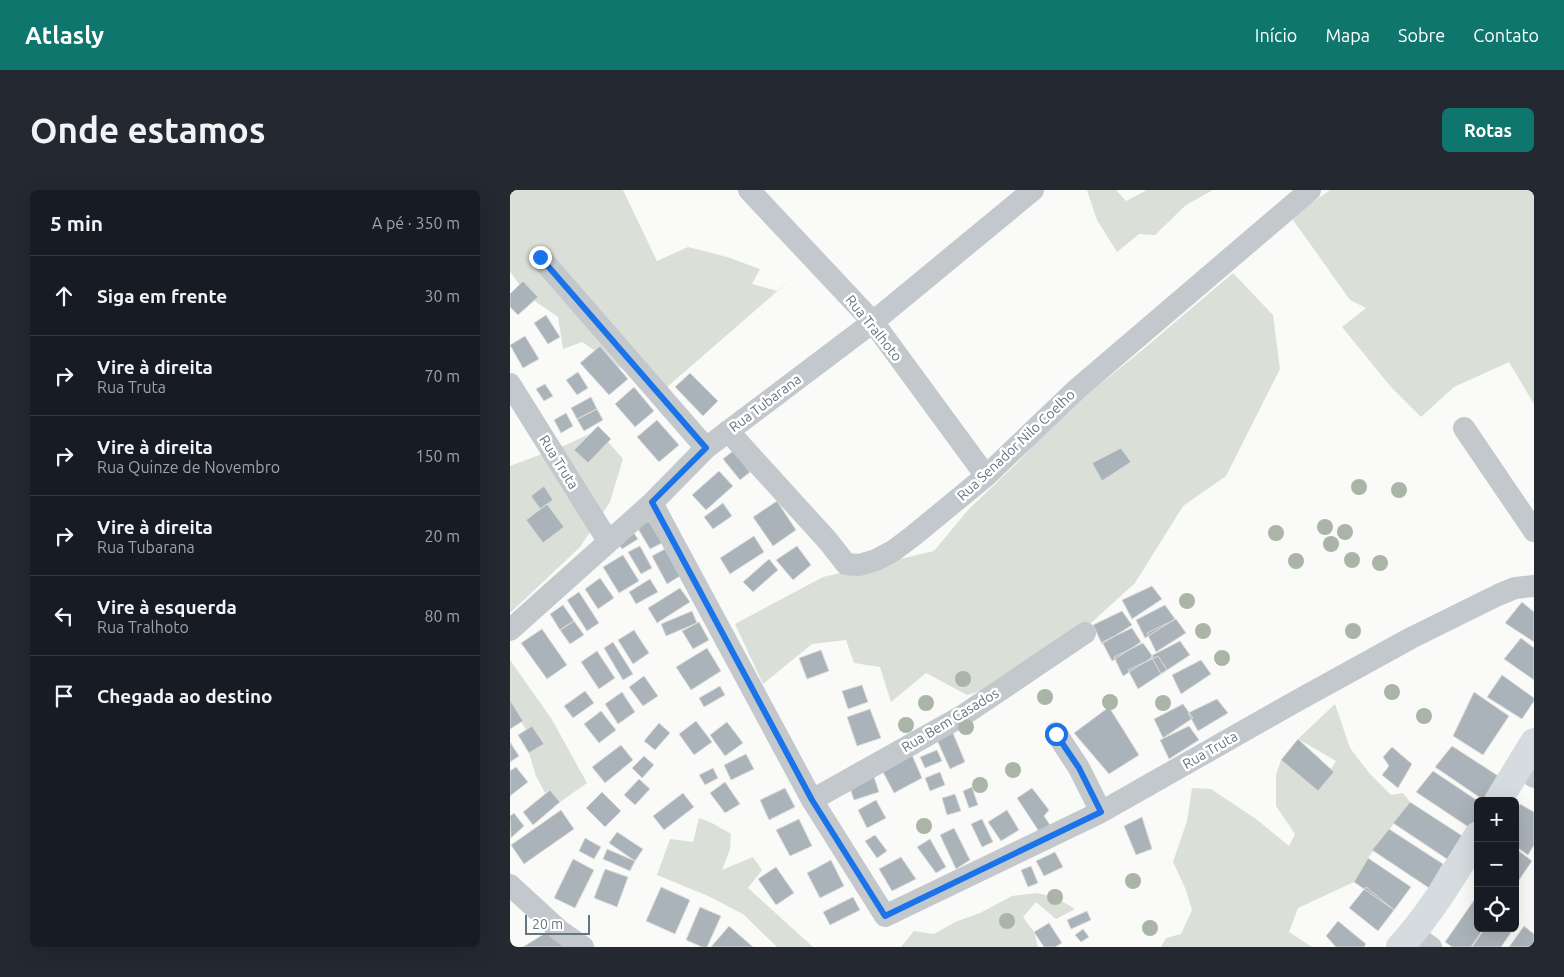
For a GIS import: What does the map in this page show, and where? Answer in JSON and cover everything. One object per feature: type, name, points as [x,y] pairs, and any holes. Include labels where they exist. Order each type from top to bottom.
[{"type":"main road","points":[[1502,797],[1527,772],[1534,742]]},
{"type":"main road","points":[[1414,943],[1474,842]]},
{"type":"street","name":"Rua Tralhoto","points":[[749,190],[873,322],[986,476]]},
{"type":"street","name":"Rua Tubarana","points":[[510,630],[652,502],[706,448],[873,322],[1033,190]]},
{"type":"street","name":"Rua Senador Nilo Coelho","points":[[728,431],[828,541],[846,564],[859,564],[876,560],[893,551],[986,476],[1077,389],[1310,190]]},
{"type":"street","points":[[540,257],[706,448]]},
{"type":"street","name":"Rua Truta","points":[[510,384],[608,540]]},
{"type":"street","points":[[1464,428],[1534,531]]},
{"type":"street","points":[[652,502],[812,800]]},
{"type":"street","name":"Rua Truta","points":[[812,800],[885,916],[1101,812],[1411,638],[1515,588],[1534,586]]},
{"type":"street","name":"Rua Bem Casados","points":[[812,800],[962,716],[1085,633]]},
{"type":"street","points":[[1056,734],[1079,768],[1101,812]]},
{"type":"street","points":[[510,885],[560,931],[583,947]]},
{"type":"shaded area","points":[[510,190],[623,190],[657,261],[688,247],[727,257],[760,269],[752,284],[777,291],[805,267],[659,394],[582,342],[563,349],[558,317],[526,295],[510,271]]},
{"type":"shaded area","points":[[1087,190],[1116,190],[1126,201],[1147,190],[1213,190],[1186,205],[1155,235],[1139,234],[1117,252],[1097,220]]},
{"type":"shaded area","points":[[1330,190],[1532,190],[1534,194],[1534,404],[1509,362],[1454,387],[1421,417],[1391,387],[1342,327],[1366,308],[1350,300],[1291,217]]},
{"type":"shaded area","points":[[1233,273],[1273,315],[1280,369],[1226,476],[1183,506],[1135,583],[1035,674],[967,695],[926,673],[891,702],[880,667],[854,663],[846,640],[812,644],[763,684],[735,624],[823,577],[934,551],[968,510],[1021,459],[1061,415],[1140,352]]},
{"type":"shaded area","points":[[598,430],[623,459],[610,502],[580,547],[510,613],[510,466],[566,445]]},
{"type":"shaded area","points":[[510,660],[551,718],[587,783],[560,802],[550,790],[545,793],[536,776],[529,753],[544,744],[532,726],[526,730],[510,702]]},
{"type":"shaded area","points":[[1335,704],[1350,748],[1370,774],[1391,795],[1403,793],[1410,802],[1368,858],[1354,882],[1298,908],[1289,932],[1312,947],[1161,947],[1166,938],[1181,934],[1192,910],[1186,890],[1173,862],[1187,821],[1192,788],[1211,789],[1256,819],[1289,846],[1295,834],[1276,806],[1276,775],[1281,760],[1318,790],[1336,761],[1298,739]]},
{"type":"shaded area","points":[[699,818],[731,834],[730,849],[722,870],[753,857],[762,870],[748,888],[813,947],[777,947],[743,914],[708,896],[657,875],[670,839],[693,842]]},
{"type":"shaded area","points":[[1037,893],[1055,897],[1075,909],[1056,919],[1036,902],[1023,917],[1034,932],[1038,947],[901,947],[914,931],[934,934],[955,922],[980,913],[1012,896]]},
{"type":"building","points":[[523,281],[538,297],[518,315],[510,307],[510,294]]},
{"type":"building","points":[[546,315],[560,337],[548,344],[534,323]]},
{"type":"building","points":[[525,336],[539,359],[523,368],[510,345]]},
{"type":"building","points":[[600,346],[628,379],[609,395],[580,363]]},
{"type":"building","points":[[578,372],[588,388],[577,395],[566,380]]},
{"type":"building","points":[[690,373],[718,401],[703,416],[675,387]]},
{"type":"building","points":[[545,384],[553,396],[544,401],[536,389]]},
{"type":"building","points":[[634,387],[654,411],[635,427],[615,404]]},
{"type":"building","points":[[591,397],[597,409],[577,419],[571,408]]},
{"type":"building","points":[[597,409],[603,420],[584,431],[577,419]]},
{"type":"building","points":[[566,413],[573,426],[561,433],[554,420]]},
{"type":"building","points":[[657,420],[679,445],[659,462],[637,437]]},
{"type":"building","points":[[598,426],[611,439],[588,463],[574,450]]},
{"type":"building","points":[[1121,448],[1131,462],[1102,481],[1092,463]]},
{"type":"building","points":[[733,451],[750,472],[740,480],[723,459]]},
{"type":"building","points":[[719,471],[733,486],[706,510],[692,495]]},
{"type":"building","points":[[544,486],[553,500],[540,509],[531,496]]},
{"type":"building","points":[[777,501],[796,530],[773,546],[753,517]]},
{"type":"building","points":[[723,503],[732,516],[713,529],[704,517]]},
{"type":"building","points":[[547,504],[564,527],[543,543],[526,520]]},
{"type":"building","points":[[649,521],[662,543],[650,549],[637,527]]},
{"type":"building","points":[[633,532],[638,539],[622,549],[617,542]]},
{"type":"building","points":[[754,536],[764,552],[730,574],[720,558]]},
{"type":"building","points":[[640,546],[652,568],[641,574],[628,552]]},
{"type":"building","points":[[797,546],[811,565],[793,580],[776,560]]},
{"type":"building","points":[[665,549],[680,576],[667,584],[652,556]]},
{"type":"building","points":[[623,555],[639,581],[619,593],[603,567]]},
{"type":"building","points":[[769,559],[778,570],[753,592],[743,582]]},
{"type":"building","points":[[600,578],[614,598],[598,609],[585,589]]},
{"type":"building","points":[[650,579],[658,592],[636,604],[629,592]]},
{"type":"building","points":[[1152,586],[1162,599],[1132,619],[1122,600]]},
{"type":"building","points":[[680,588],[690,602],[657,623],[648,608]]},
{"type":"building","points":[[579,592],[599,623],[587,631],[567,600]]},
{"type":"building","points":[[1522,602],[1534,612],[1534,642],[1505,623]]},
{"type":"building","points":[[563,605],[574,621],[560,630],[550,614]]},
{"type":"building","points":[[1165,605],[1175,619],[1145,638],[1136,620]]},
{"type":"building","points":[[692,611],[697,623],[666,636],[661,624]]},
{"type":"building","points":[[1122,611],[1132,625],[1102,644],[1093,625]]},
{"type":"building","points":[[1176,619],[1186,633],[1156,652],[1147,633]]},
{"type":"building","points":[[574,621],[584,635],[570,644],[560,630]]},
{"type":"building","points":[[699,622],[709,640],[693,649],[682,631]]},
{"type":"building","points":[[1132,628],[1141,642],[1112,661],[1102,642]]},
{"type":"building","points":[[542,629],[567,665],[547,679],[521,643]]},
{"type":"building","points":[[634,630],[649,653],[633,664],[618,640]]},
{"type":"building","points":[[1521,638],[1534,648],[1534,680],[1504,659]]},
{"type":"building","points":[[1180,641],[1190,655],[1161,674],[1151,656]]},
{"type":"building","points":[[613,642],[633,674],[623,680],[604,648]]},
{"type":"building","points":[[1143,643],[1153,657],[1123,676],[1114,657]]},
{"type":"building","points":[[707,648],[721,671],[691,690],[676,667]]},
{"type":"building","points":[[821,650],[829,671],[807,679],[799,658]]},
{"type":"building","points":[[597,651],[615,678],[599,689],[581,662]]},
{"type":"building","points":[[1158,656],[1167,670],[1138,689],[1128,670]]},
{"type":"building","points":[[1201,660],[1211,674],[1181,694],[1172,675]]},
{"type":"building","points":[[1502,675],[1534,698],[1522,719],[1487,697]]},
{"type":"building","points":[[644,676],[658,696],[643,706],[629,687]]},
{"type":"building","points":[[862,685],[868,702],[848,709],[842,691]]},
{"type":"building","points":[[720,686],[725,695],[704,707],[699,698]]},
{"type":"building","points":[[585,691],[594,703],[573,718],[564,706]]},
{"type":"building","points":[[622,692],[635,712],[618,724],[605,704]]},
{"type":"building","points":[[1474,692],[1509,716],[1483,755],[1453,736]]},
{"type":"building","points":[[1217,699],[1228,713],[1198,731],[1188,713]]},
{"type":"building","points":[[510,700],[523,721],[510,729]]},
{"type":"building","points":[[1183,704],[1193,718],[1163,738],[1154,719]]},
{"type":"building","points":[[1109,707],[1139,755],[1109,774],[1074,733]]},
{"type":"building","points":[[870,709],[881,738],[857,746],[847,717]]},
{"type":"building","points":[[601,711],[616,730],[599,743],[584,724]]},
{"type":"building","points":[[696,721],[712,742],[694,755],[679,734]]},
{"type":"building","points":[[727,722],[743,743],[725,756],[710,735]]},
{"type":"building","points":[[659,723],[670,733],[655,750],[644,741]]},
{"type":"building","points":[[532,726],[544,744],[529,753],[518,735]]},
{"type":"building","points":[[1189,726],[1199,740],[1169,759],[1160,740]]},
{"type":"building","points":[[953,733],[965,762],[950,769],[937,740]]},
{"type":"building","points":[[1298,739],[1334,772],[1318,791],[1281,760]]},
{"type":"building","points":[[510,742],[519,756],[510,762]]},
{"type":"building","points":[[621,745],[633,760],[605,783],[592,767]]},
{"type":"building","points":[[1452,746],[1506,781],[1489,797],[1479,797],[1435,767]]},
{"type":"building","points":[[1392,747],[1412,764],[1398,788],[1382,775],[1389,766],[1383,757]]},
{"type":"building","points":[[937,750],[942,761],[925,768],[920,757]]},
{"type":"building","points":[[746,754],[754,769],[731,780],[724,765]]},
{"type":"building","points":[[912,755],[922,778],[894,793],[882,770]]},
{"type":"building","points":[[644,756],[654,765],[642,778],[632,768]]},
{"type":"building","points":[[516,767],[528,782],[510,796],[510,771]]},
{"type":"building","points":[[713,768],[718,778],[705,785],[699,775]]},
{"type":"building","points":[[1433,771],[1474,798],[1473,830],[1416,792]]},
{"type":"building","points":[[940,772],[945,785],[930,791],[925,778]]},
{"type":"building","points":[[874,777],[879,792],[854,800],[849,785]]},
{"type":"building","points":[[639,779],[650,789],[635,805],[624,795]]},
{"type":"building","points":[[725,782],[740,804],[725,813],[710,793]]},
{"type":"building","points":[[972,787],[978,805],[969,808],[963,791]]},
{"type":"building","points":[[785,788],[795,807],[769,820],[760,800]]},
{"type":"building","points":[[1032,788],[1049,810],[1044,816],[1050,825],[1040,833],[1017,798]]},
{"type":"building","points":[[550,790],[560,802],[533,825],[523,812]]},
{"type":"building","points":[[602,792],[621,811],[605,827],[586,808]]},
{"type":"building","points":[[683,793],[694,807],[664,830],[653,816]]},
{"type":"building","points":[[955,794],[961,811],[947,815],[942,798]]},
{"type":"building","points":[[876,800],[886,818],[867,828],[858,810]]},
{"type":"building","points":[[1410,802],[1464,837],[1450,861],[1393,823]]},
{"type":"building","points":[[1520,804],[1534,812],[1534,845],[1528,855],[1519,849]]},
{"type":"building","points":[[561,810],[574,829],[524,864],[511,845]]},
{"type":"building","points":[[1007,810],[1019,830],[1001,841],[988,822]]},
{"type":"building","points":[[514,813],[524,826],[511,838],[510,816]]},
{"type":"building","points":[[1142,817],[1152,849],[1136,855],[1124,826]]},
{"type":"building","points":[[799,819],[812,846],[790,856],[776,830]]},
{"type":"building","points":[[982,819],[993,842],[982,847],[971,824]]},
{"type":"building","points":[[954,828],[970,860],[956,869],[940,835]]},
{"type":"building","points":[[1389,829],[1443,864],[1429,888],[1372,850]]},
{"type":"building","points":[[617,832],[643,849],[635,861],[609,843]]},
{"type":"building","points":[[875,835],[887,851],[877,858],[865,841]]},
{"type":"building","points":[[585,838],[601,847],[594,859],[579,851]]},
{"type":"building","points":[[930,839],[946,867],[936,873],[917,847]]},
{"type":"building","points":[[607,849],[635,861],[630,871],[603,859]]},
{"type":"building","points":[[1519,851],[1532,861],[1519,880]]},
{"type":"building","points":[[1055,852],[1063,867],[1044,876],[1036,861]]},
{"type":"building","points":[[901,857],[916,879],[892,891],[879,869]]},
{"type":"building","points":[[1368,858],[1411,887],[1394,910],[1354,882]]},
{"type":"building","points":[[573,859],[594,870],[575,908],[554,898]]},
{"type":"building","points":[[831,860],[844,886],[820,898],[807,873]]},
{"type":"building","points":[[1031,866],[1038,883],[1028,887],[1021,870]]},
{"type":"building","points":[[776,867],[794,893],[776,905],[758,879]]},
{"type":"building","points":[[605,869],[628,877],[617,907],[594,898]]},
{"type":"building","points":[[661,887],[690,900],[675,934],[646,921]]},
{"type":"building","points":[[1366,887],[1394,910],[1378,931],[1349,908]]},
{"type":"building","points":[[853,897],[860,910],[830,925],[823,912]]},
{"type":"building","points":[[1474,900],[1474,932],[1481,932],[1471,947],[1452,947],[1445,942]]},
{"type":"building","points":[[700,907],[721,916],[707,947],[702,947],[686,940]]},
{"type":"building","points":[[1087,911],[1091,920],[1071,929],[1067,920]]},
{"type":"building","points":[[1338,921],[1366,944],[1364,947],[1336,947],[1326,936]]},
{"type":"building","points":[[1049,923],[1062,943],[1055,947],[1044,947],[1034,932]]},
{"type":"building","points":[[729,926],[753,947],[711,947]]},
{"type":"building","points":[[1524,926],[1534,934],[1534,947],[1509,947]]},
{"type":"building","points":[[555,927],[568,947],[523,947]]},
{"type":"building","points":[[1083,929],[1089,937],[1081,942],[1075,935]]},
{"type":"building","points":[[1482,932],[1511,932],[1501,947],[1472,947]]},
{"type":"route","points":[[540,257],[706,448],[652,502],[812,800],[885,916],[1101,812],[1090,786],[1056,734]]}]
